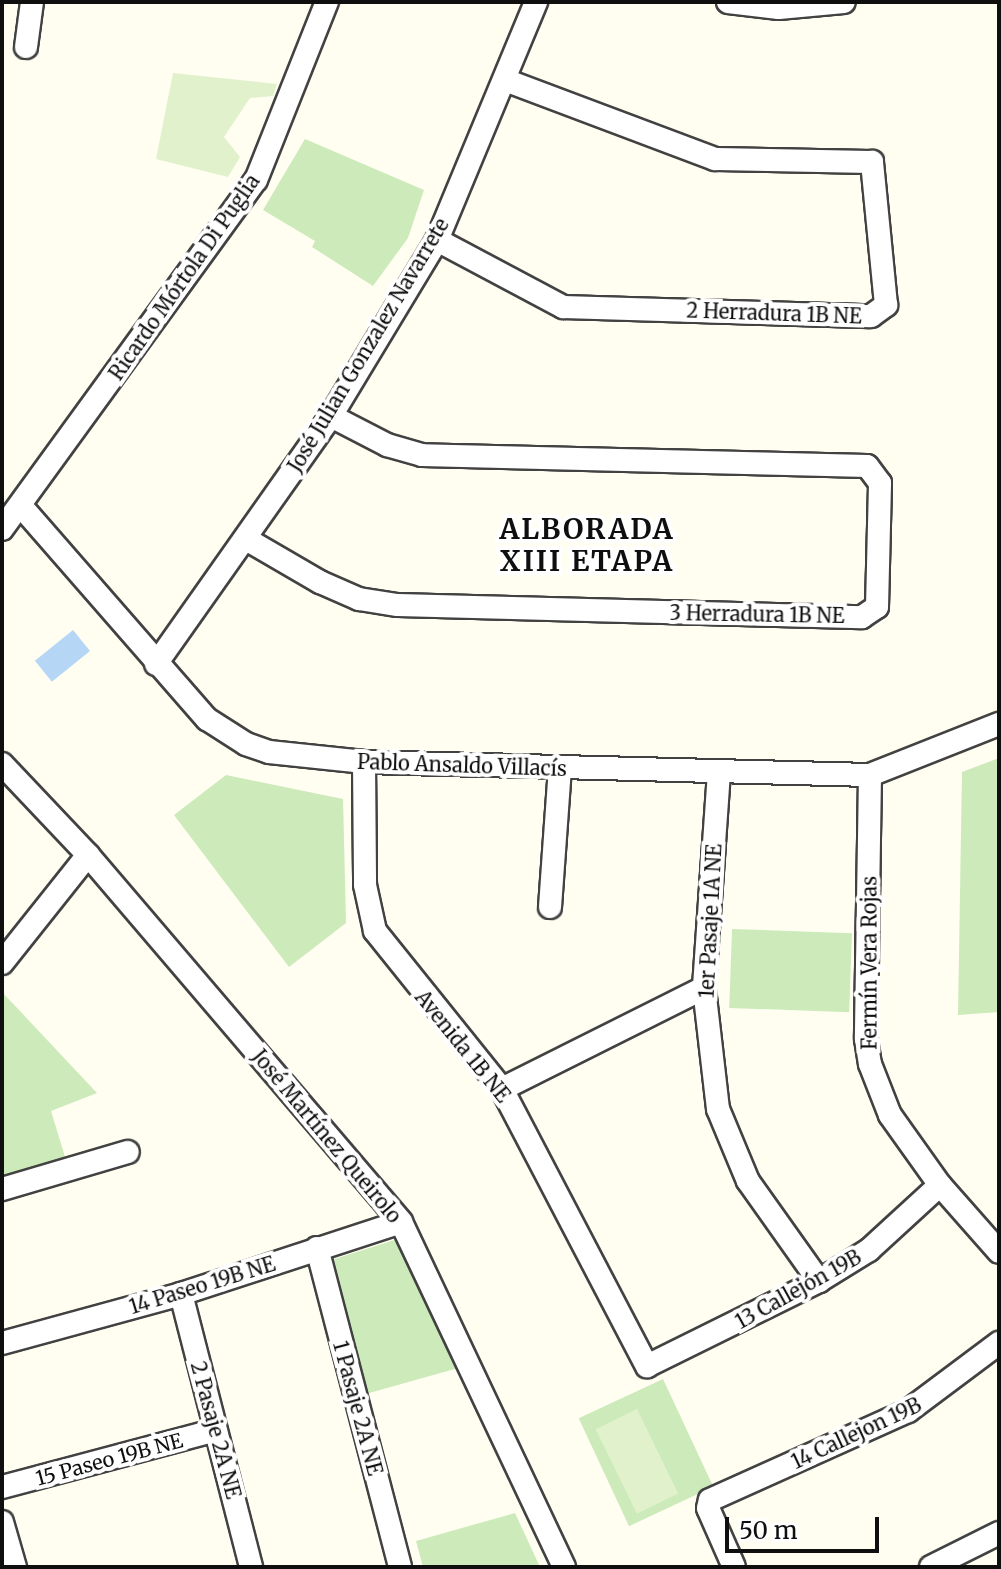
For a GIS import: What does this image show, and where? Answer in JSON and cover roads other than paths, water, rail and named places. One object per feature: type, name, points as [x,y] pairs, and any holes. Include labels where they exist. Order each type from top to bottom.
[{"type":"street","points":[[26,47],[32,2]]},
{"type":"street","name":"Ricardo Mórtola Di Puglia","points":[[2,529],[256,180],[327,2]]},
{"type":"street","name":"José Julian Gonzalez Navarrete","points":[[156,664],[331,416],[437,240],[536,2]]},
{"type":"street","points":[[728,2],[779,8],[844,2]]},
{"type":"street","name":"2 Herradura 1B NE","points":[[437,240],[563,307],[871,316],[886,305],[872,162],[715,159],[505,80]]},
{"type":"street","name":"3 Herradura 1B NE","points":[[246,539],[320,582],[359,599],[398,605],[862,617],[877,607],[880,483],[867,466],[422,455],[387,445],[331,416]]},
{"type":"street","name":"Pablo Ansaldo Villacís","points":[[21,506],[207,719],[246,744],[295,757],[364,762],[870,775],[999,724]]},
{"type":"street","name":"Avenida 1B NE","points":[[364,762],[365,885],[375,931],[502,1089],[642,1361]]},
{"type":"street","name":"José Martínez Queirolo","points":[[2,764],[88,855],[401,1222],[564,1567]]},
{"type":"street","points":[[550,907],[560,768]]},
{"type":"street","name":"1er Pasaje 1A NE","points":[[719,772],[704,988],[726,1136],[748,1181],[819,1281]]},
{"type":"street","name":"Fermín Vera Rojas","points":[[870,775],[866,1039],[870,1064],[890,1115],[940,1185],[999,1252]]},
{"type":"street","points":[[2,963],[88,855]]},
{"type":"street","points":[[502,1089],[704,988]]},
{"type":"street","points":[[2,1189],[128,1152]]},
{"type":"street","name":"13 Callejón 19B","points":[[642,1361],[653,1365],[819,1281],[869,1250],[940,1185]]},
{"type":"street","name":"14 Paseo 19B NE","points":[[2,1343],[181,1294],[401,1222]]},
{"type":"street","name":"1 Pasaje 2A NE","points":[[317,1248],[400,1567]]},
{"type":"street","name":"2 Pasaje 2A NE","points":[[181,1294],[251,1567]]},
{"type":"street","name":"14 Callejon 19B","points":[[734,1567],[708,1508],[710,1500],[908,1411],[999,1343]]},
{"type":"street","name":"15 Paseo 19B NE","points":[[2,1487],[216,1430]]},
{"type":"street","points":[[2,1522],[15,1567]]},
{"type":"street","points":[[931,1567],[999,1533]]},
{"type":"water","points":[[73,630],[90,651],[52,682],[35,661]]},
{"type":"district","name":"ALBORADA XIII ETAPA","points":[[587,545]]}]
